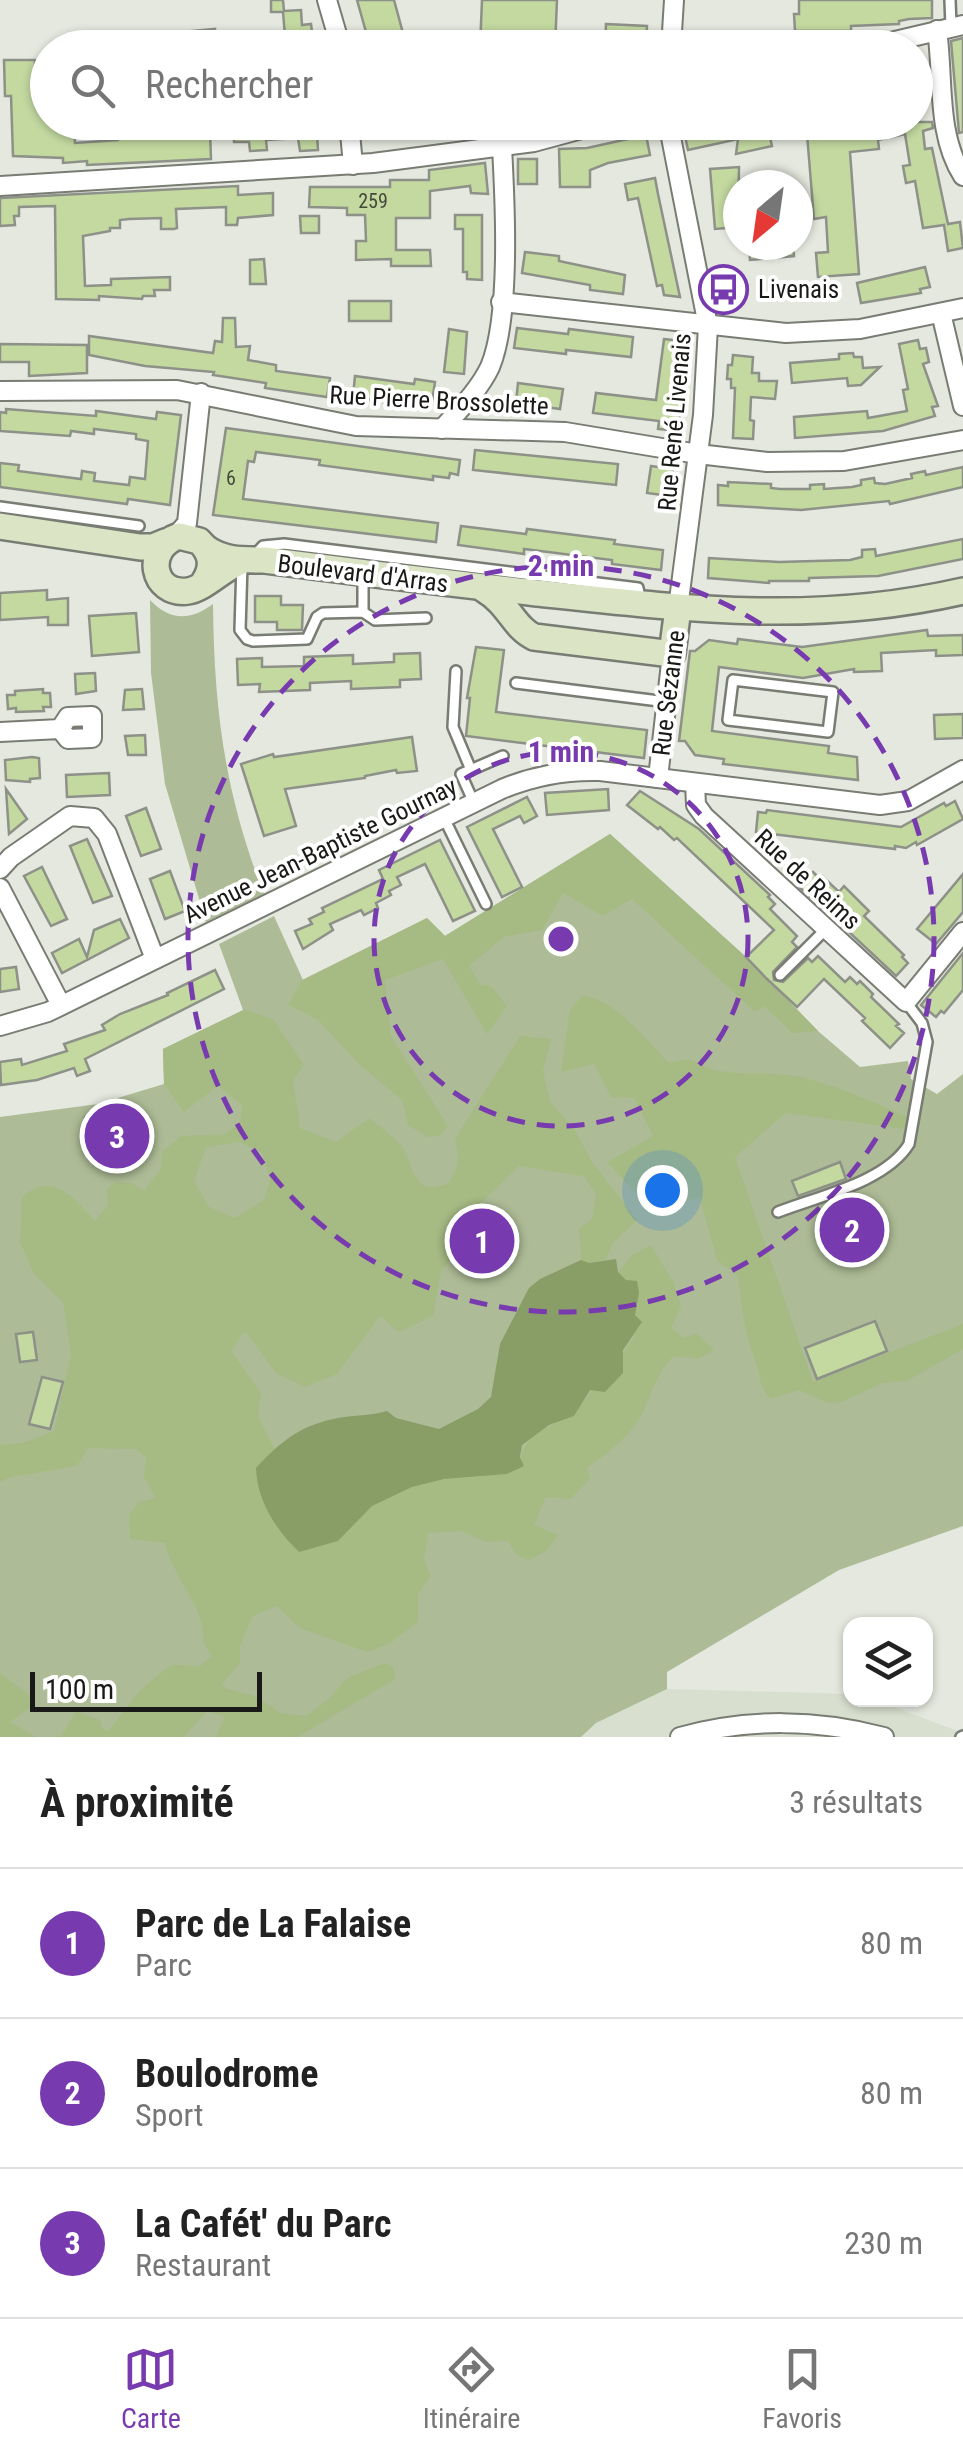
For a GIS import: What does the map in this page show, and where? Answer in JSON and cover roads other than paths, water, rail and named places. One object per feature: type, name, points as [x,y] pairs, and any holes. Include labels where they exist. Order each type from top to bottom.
[{"type":"street","points":[[327,0],[336,30]]},
{"type":"street","points":[[672,30],[674,0]]},
{"type":"street","points":[[950,28],[941,92],[950,151],[963,176]]},
{"type":"street","points":[[350,140],[353,165]]},
{"type":"street","points":[[0,186],[353,165],[532,140]]},
{"type":"street","name":"Rue René Livenais","points":[[672,140],[708,326],[698,454],[678,608]]},
{"type":"street","points":[[442,429],[475,391],[496,345],[501,302],[502,147]]},
{"type":"street","points":[[501,302],[786,333],[840,332],[963,308]]},
{"type":"street","points":[[941,313],[963,406]]},
{"type":"street","name":"Rue Pierre Brossolette","points":[[0,391],[116,388],[202,393],[334,423],[565,432],[767,462],[832,462],[899,454],[963,440]]},
{"type":"street","points":[[186,538],[156,558],[160,579],[182,592],[196,589],[211,568],[186,538],[202,393]]},
{"type":"street","name":"Boulevard d'Arras","points":[[0,526],[150,548],[186,538],[220,556],[246,560],[642,606],[817,613],[892,606],[963,592]]},
{"type":"street","name":"Boulevard d'Arras","points":[[110,540],[141,558],[160,579]]},
{"type":"street","name":"Boulevard d'Arras","points":[[204,582],[226,567],[246,560]]},
{"type":"street","points":[[483,589],[503,602],[522,630],[534,637],[672,654]]},
{"type":"street","points":[[518,622],[520,602],[532,592]]},
{"type":"street","name":"Rue Sézanne","points":[[658,778],[672,696],[678,608]]},
{"type":"street","points":[[0,732],[60,729]]},
{"type":"street","name":"Avenue Jean-Baptiste Gournay","points":[[0,1026],[61,1005],[521,782],[600,771],[880,805],[908,801],[963,770]]},
{"type":"street","name":"Rue de Reims","points":[[695,783],[699,810],[906,1002]]},
{"type":"street","points":[[0,869],[11,856],[70,816],[94,818],[105,830],[155,959]]},
{"type":"street","points":[[0,888],[61,1005]]},
{"type":"street","points":[[906,1002],[963,932]]},
{"type":"street","points":[[680,1737],[717,1728],[772,1723],[816,1724],[878,1735]]},
{"type":"lane","points":[[950,0],[950,28]]},
{"type":"lane","points":[[0,507],[139,526]]},
{"type":"lane","points":[[426,618],[374,620],[363,612],[319,614],[310,637],[254,642],[240,630],[246,560],[263,546],[284,544],[638,588],[642,606]]},
{"type":"lane","points":[[363,573],[363,612]]},
{"type":"lane","points":[[456,671],[453,727],[471,770]]},
{"type":"lane","points":[[733,680],[833,692],[828,732],[728,720],[730,702],[733,680]]},
{"type":"lane","points":[[516,683],[672,696]]},
{"type":"lane","points":[[718,700],[730,702]]},
{"type":"lane","points":[[474,803],[461,774],[503,756]]},
{"type":"lane","points":[[444,818],[486,904]]},
{"type":"lane","points":[[780,974],[826,929]]},
{"type":"lane","points":[[778,1212],[871,1177],[902,1156],[909,1144],[927,1042],[922,1023],[906,1002]]},
{"type":"place","name":"Livenais","points":[[723,289]]},
{"type":"place","name":"La Cafét' du Parc","points":[[117,1136]]},
{"type":"place","name":"Boulodrome","points":[[852,1230]]},
{"type":"place","name":"Parc de La Falaise","points":[[482,1241]]}]
